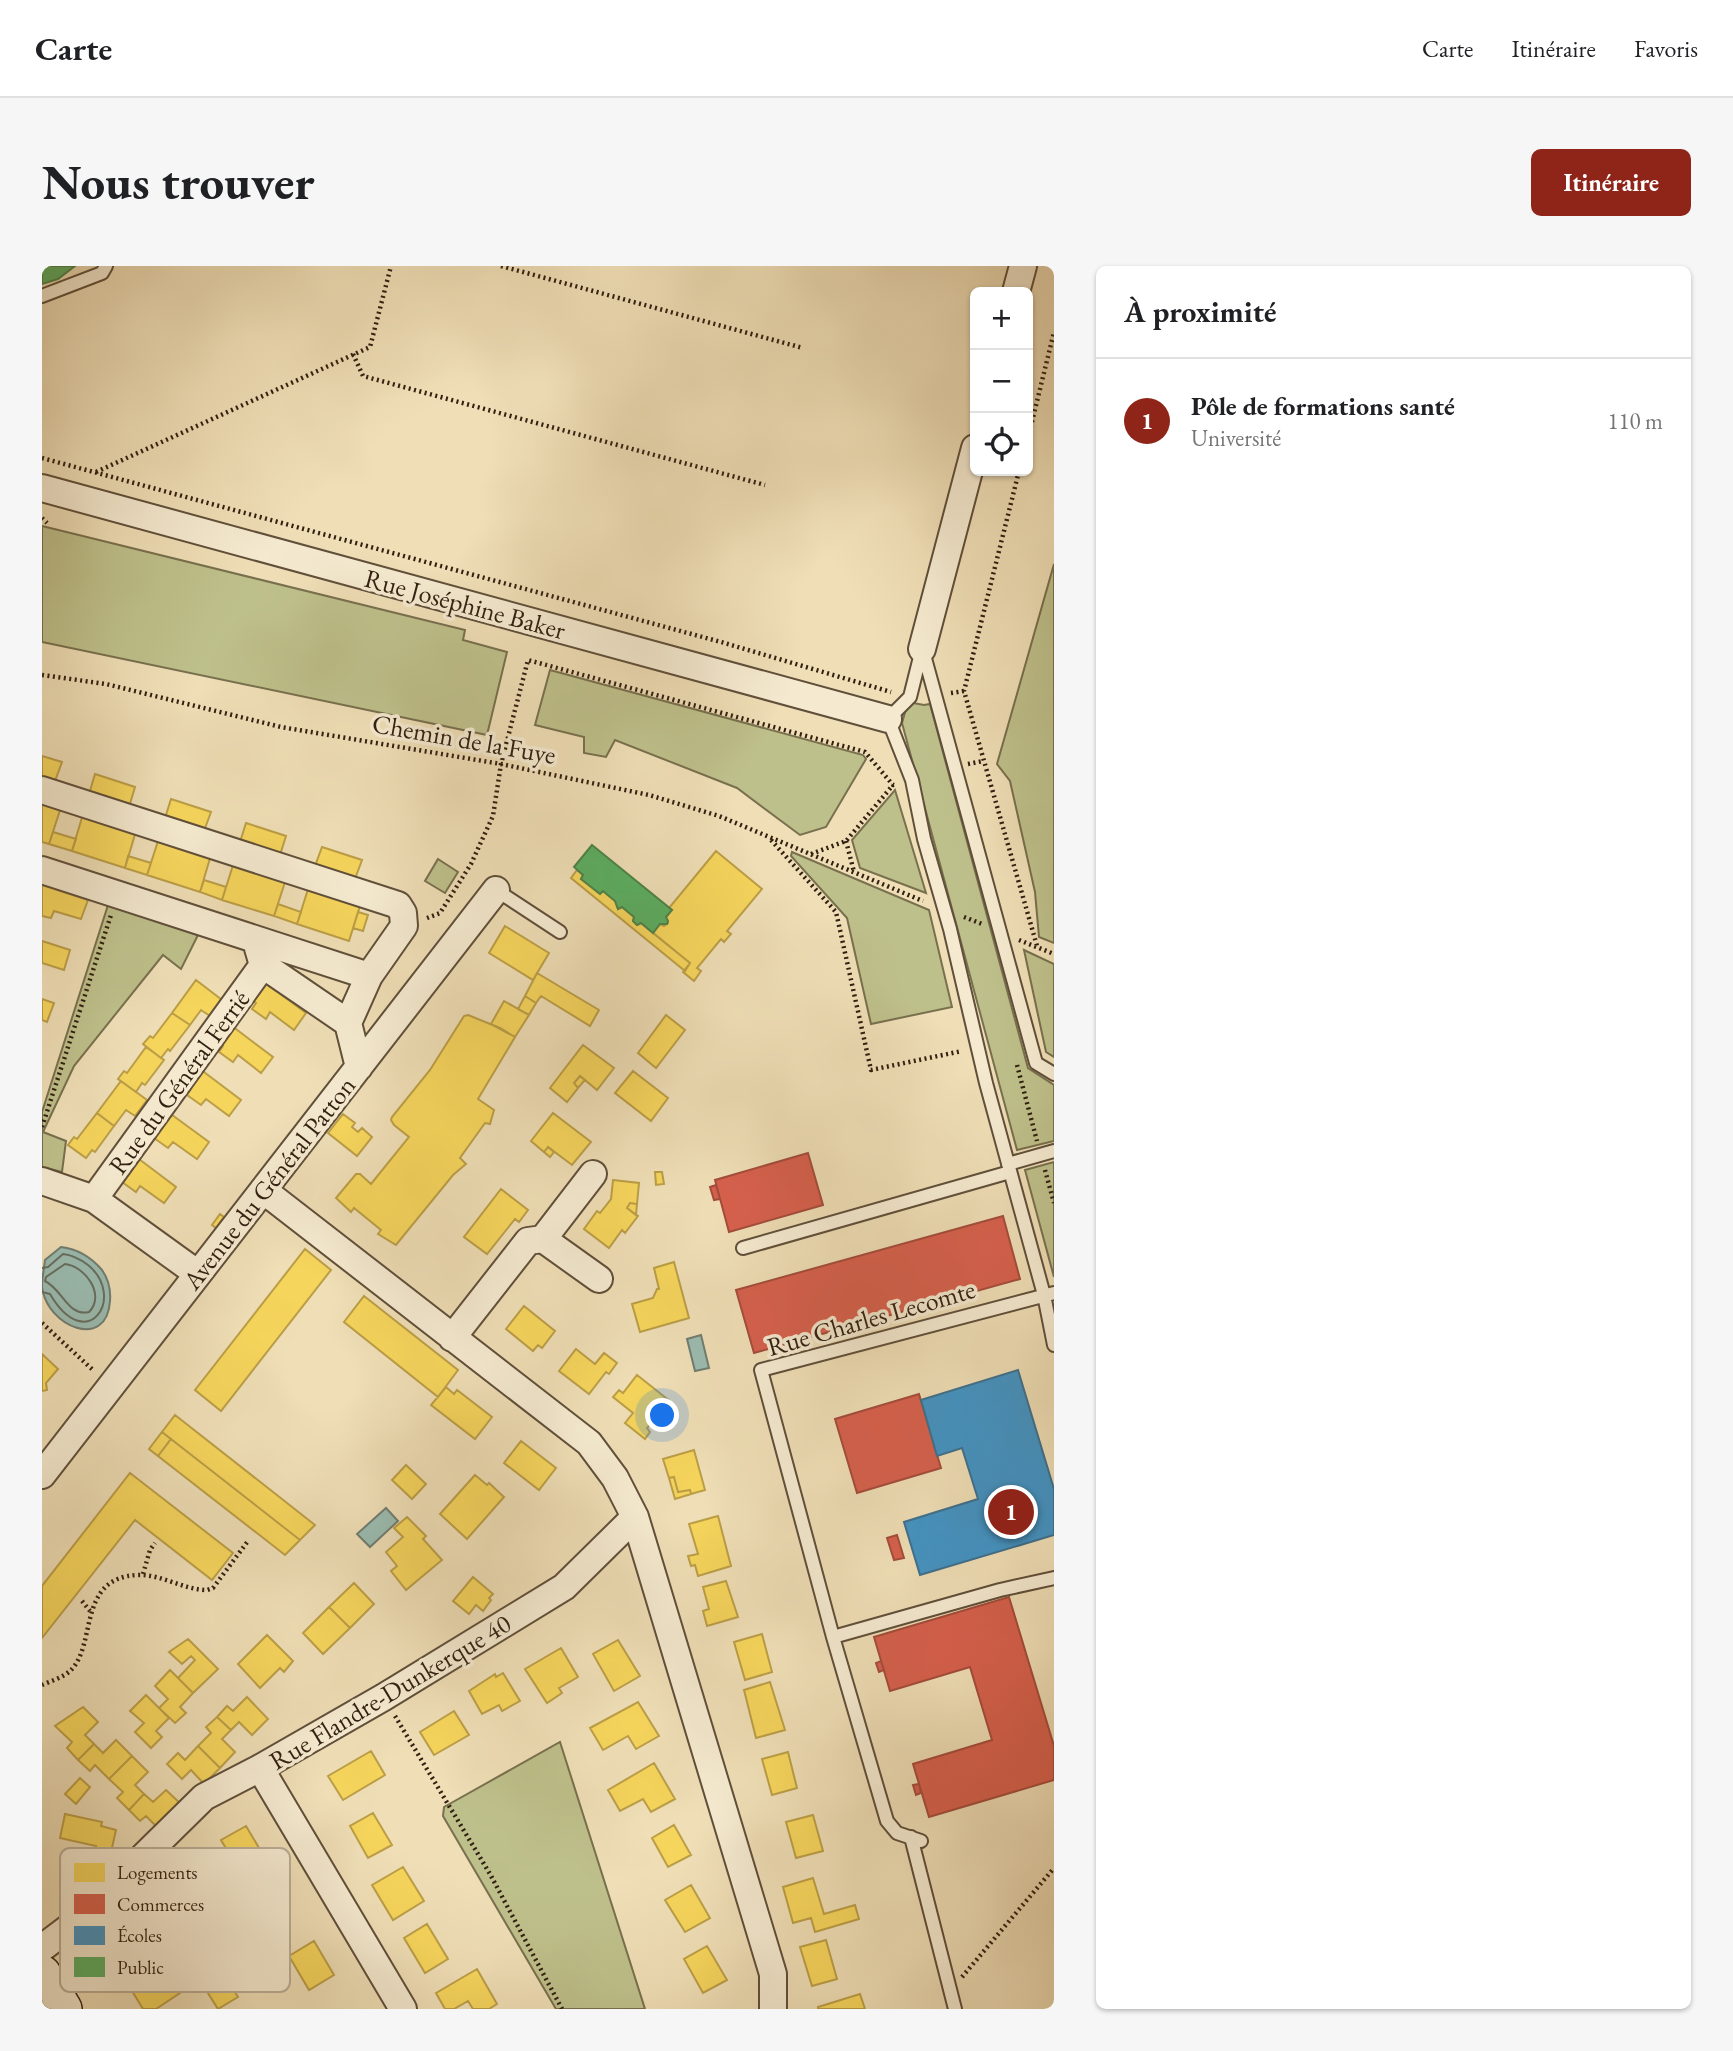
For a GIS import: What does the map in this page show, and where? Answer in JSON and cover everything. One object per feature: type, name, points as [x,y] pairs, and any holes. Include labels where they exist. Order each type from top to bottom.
[{"type":"main road","points":[[42,1974],[62,2009]]},
{"type":"street","points":[[1017,287],[1023,266]]},
{"type":"street","points":[[922,649],[970,467]]},
{"type":"street","name":"Rue Joséphine Baker","points":[[42,488],[888,719]]},
{"type":"street","points":[[42,790],[398,905],[403,913],[404,926],[369,976],[348,1023],[359,1067]]},
{"type":"street","points":[[42,870],[369,976]]},
{"type":"street","name":"Avenue du Général Patton","points":[[44,1470],[496,890]]},
{"type":"street","points":[[255,939],[263,965],[348,1023]]},
{"type":"street","name":"Rue du Général Ferrié","points":[[94,1199],[263,965]]},
{"type":"street","points":[[543,1239],[593,1174]]},
{"type":"street","points":[[42,1181],[94,1199],[198,1273]]},
{"type":"street","points":[[263,1190],[589,1443],[615,1478],[635,1517],[773,1973],[774,2009]]},
{"type":"street","points":[[452,1338],[527,1241],[543,1239],[599,1279]]},
{"type":"street","name":"Rue Flandre-Dunkerque 40","points":[[403,2009],[260,1768],[384,1697],[564,1587],[635,1517]]},
{"type":"street","points":[[152,1848],[204,1797],[260,1768]]},
{"type":"street","points":[[42,1948],[60,1934]]},
{"type":"lane","points":[[42,296],[102,273],[106,266]]},
{"type":"lane","points":[[922,649],[1036,1063],[1054,1074]]},
{"type":"lane","points":[[922,649],[909,697],[888,719],[912,780],[924,839],[950,929],[1009,1168],[1049,1294],[1054,1345]]},
{"type":"lane","points":[[496,890],[560,932]]},
{"type":"lane","points":[[743,1248],[1009,1168],[1054,1151]]},
{"type":"lane","name":"Rue Charles Lecomte","points":[[833,1637],[761,1370],[1049,1294]]},
{"type":"lane","points":[[955,2009],[916,1839],[897,1833],[887,1821],[833,1637],[1000,1590],[1054,1578]]},
{"type":"path","points":[[96,472],[370,346],[391,266]]},
{"type":"path","points":[[501,266],[803,348]]},
{"type":"path","points":[[1033,418],[1054,332]]},
{"type":"path","points":[[353,354],[363,376],[765,485]]},
{"type":"path","points":[[42,458],[721,642],[909,697]]},
{"type":"path","points":[[1018,476],[964,691],[1037,947]]},
{"type":"path","points":[[42,518],[47,523]]},
{"type":"path","points":[[404,926],[440,913],[471,864],[493,816],[501,764],[528,660],[865,752],[893,785]]},
{"type":"path","name":"Chemin de la Fuye","points":[[42,675],[117,687],[281,727],[501,764],[649,795],[719,816],[868,878]]},
{"type":"path","points":[[935,696],[964,691]]},
{"type":"path","points":[[955,768],[983,761]]},
{"type":"path","points":[[810,854],[846,841],[893,785],[912,780]]},
{"type":"path","points":[[768,837],[836,912],[872,1070],[977,1047]]},
{"type":"path","points":[[846,841],[854,872]]},
{"type":"path","points":[[42,1127],[118,895]]},
{"type":"path","points":[[1044,1168],[1051,1184],[1054,1203]]},
{"type":"path","points":[[42,1323],[111,1386]]},
{"type":"path","points":[[42,1685],[70,1670],[76,1662],[90,1612],[113,1581],[143,1574],[207,1590],[213,1588],[247,1541]]},
{"type":"path","points":[[143,1574],[149,1550],[155,1543]]},
{"type":"path","points":[[82,1601],[90,1612]]},
{"type":"path","points":[[384,1697],[490,1874],[562,2009]]},
{"type":"path","points":[[959,1981],[1054,1868]]},
{"type":"green space","points":[[42,526],[465,630],[463,640],[507,652],[487,735],[42,642]]},
{"type":"green space","points":[[1054,564],[1054,943],[1039,937],[1035,892],[1010,781],[997,764]]},
{"type":"green space","points":[[550,670],[863,755],[866,759],[826,827],[800,835],[737,788],[615,740],[606,757],[584,753],[584,737],[535,725]]},
{"type":"green space","points":[[908,702],[930,704],[1028,1068],[1054,1085],[1054,1141],[1017,1150],[902,723]]},
{"type":"green space","points":[[895,790],[926,893],[860,868],[852,840]]},
{"type":"green space","points":[[792,852],[929,910],[952,1007],[871,1024],[847,918],[791,856]]},
{"type":"green space","points":[[438,859],[458,872],[445,893],[425,881]]},
{"type":"green space","points":[[108,905],[198,935],[181,969],[163,955],[74,1066],[43,1132],[66,1141],[62,1172],[42,1167],[42,1112]]},
{"type":"green space","points":[[1024,950],[1054,964],[1054,1057],[1046,1052]]},
{"type":"green space","points":[[1054,1162],[1054,1277],[1025,1170]]},
{"type":"green space","points":[[560,1742],[645,2009],[556,2009],[443,1816],[444,1807]]},
{"type":"water","points":[[61,1247],[89,1258],[106,1277],[110,1301],[106,1316],[99,1326],[77,1328],[54,1313],[46,1301],[42,1287],[45,1260]]},
{"type":"water","points":[[701,1335],[709,1368],[695,1371],[687,1339]]},
{"type":"water","points":[[386,1508],[398,1521],[370,1547],[357,1534]]},
{"type":"building: Logements","points":[[42,756],[62,762],[55,781],[42,777]]},
{"type":"building: Logements","points":[[95,774],[135,787],[129,807],[89,794]]},
{"type":"building: Logements","points":[[171,799],[211,812],[204,831],[165,818]]},
{"type":"building: Logements","points":[[42,800],[61,807],[49,844],[42,842]]},
{"type":"building: Logements","points":[[83,814],[136,831],[125,868],[72,851]]},
{"type":"building: Logements","points":[[246,823],[286,836],[280,855],[240,842]]},
{"type":"building: Logements","points":[[53,832],[76,839],[72,851],[49,844]]},
{"type":"building: Logements","points":[[159,838],[211,855],[200,892],[147,875]]},
{"type":"building: Logements","points":[[322,847],[362,860],[355,879],[315,866]]},
{"type":"building: Logements","points":[[716,851],[762,889],[727,931],[731,934],[724,942],[721,939],[697,968],[701,971],[694,981],[683,972],[690,963],[653,933],[660,924],[664,926],[668,923],[666,917],[672,910],[669,908]]},
{"type":"building: Logements","points":[[128,856],[151,863],[147,875],[125,868]]},
{"type":"building: Logements","points":[[234,862],[286,879],[274,916],[222,900]]},
{"type":"building: Logements","points":[[577,870],[583,875],[581,879],[600,894],[603,891],[615,901],[618,909],[622,907],[634,917],[633,921],[637,925],[641,923],[690,963],[685,971],[571,878]]},
{"type":"building: Logements","points":[[204,880],[226,887],[222,900],[200,892]]},
{"type":"building: Logements","points":[[42,885],[88,900],[81,919],[54,911],[51,918],[42,916]]},
{"type":"building: Logements","points":[[309,886],[361,903],[349,941],[297,924]]},
{"type":"building: Logements","points":[[278,904],[301,912],[297,924],[274,916]]},
{"type":"building: Logements","points":[[358,912],[368,915],[363,931],[353,928]]},
{"type":"building: Logements","points":[[505,926],[549,953],[533,980],[489,953]]},
{"type":"building: Logements","points":[[42,941],[70,950],[64,970],[42,963]]},
{"type":"building: Logements","points":[[537,973],[599,1010],[590,1026],[541,996],[536,1003],[525,996]]},
{"type":"building: Logements","points":[[196,980],[222,1000],[210,1016],[201,1010],[190,1025],[172,1013]]},
{"type":"building: Logements","points":[[264,982],[306,1013],[294,1030],[270,1012],[266,1019],[252,1009],[256,1003],[252,1000]]},
{"type":"building: Logements","points":[[525,996],[536,1003],[529,1015],[518,1009]]},
{"type":"building: Logements","points":[[42,999],[54,1003],[47,1022],[42,1020]]},
{"type":"building: Logements","points":[[504,1001],[529,1015],[515,1037],[491,1024]]},
{"type":"building: Logements","points":[[172,1013],[190,1025],[170,1051],[168,1049],[161,1058],[143,1044],[150,1036],[153,1038]]},
{"type":"building: Logements","points":[[468,1015],[515,1037],[478,1099],[494,1110],[490,1124],[485,1123],[460,1158],[466,1164],[453,1175],[396,1245],[378,1234],[381,1230],[354,1208],[351,1212],[336,1198],[356,1174],[360,1174],[371,1184],[409,1137],[394,1125],[392,1117],[430,1070],[464,1016]]},
{"type":"building: Logements","points":[[666,1015],[685,1030],[656,1068],[638,1053]]},
{"type":"building: Logements","points":[[232,1026],[273,1057],[261,1073],[238,1055],[233,1062],[219,1052],[223,1046],[219,1043]]},
{"type":"building: Logements","points":[[583,1045],[614,1068],[597,1090],[580,1076],[574,1083],[578,1088],[567,1102],[550,1088]]},
{"type":"building: Logements","points":[[146,1047],[164,1060],[145,1085],[142,1083],[136,1092],[118,1079],[124,1071],[127,1073]]},
{"type":"building: Logements","points":[[200,1069],[241,1100],[229,1116],[206,1099],[201,1105],[187,1095],[191,1089],[187,1086]]},
{"type":"building: Logements","points":[[633,1071],[668,1098],[651,1121],[615,1093]]},
{"type":"building: Logements","points":[[580,1076],[585,1080],[578,1088],[574,1083]]},
{"type":"building: Logements","points":[[121,1081],[147,1100],[135,1116],[126,1110],[114,1126],[97,1113]]},
{"type":"building: Logements","points":[[168,1112],[209,1142],[197,1159],[173,1142],[168,1148],[154,1138],[159,1132],[155,1129]]},
{"type":"building: Logements","points":[[97,1113],[114,1126],[95,1152],[92,1150],[86,1158],[68,1145],[74,1137],[77,1139]]},
{"type":"building: Logements","points":[[553,1113],[591,1142],[572,1165],[548,1147],[544,1152],[531,1141]]},
{"type":"building: Logements","points":[[343,1114],[355,1123],[352,1127],[358,1132],[362,1128],[372,1137],[357,1156],[328,1133]]},
{"type":"building: Logements","points":[[548,1147],[554,1152],[550,1157],[544,1152]]},
{"type":"building: Logements","points":[[135,1156],[176,1187],[164,1203],[140,1186],[136,1192],[122,1182]]},
{"type":"building: Logements","points":[[655,1172],[662,1172],[664,1184],[656,1185]]},
{"type":"building: Logements","points":[[613,1180],[639,1183],[637,1204],[630,1203],[627,1208],[638,1216],[625,1233],[622,1230],[609,1248],[584,1229],[597,1211],[600,1213],[611,1199]]},
{"type":"building: Logements","points":[[501,1189],[528,1210],[519,1222],[515,1219],[487,1254],[464,1237]]},
{"type":"building: Logements","points":[[630,1203],[637,1204],[636,1215],[627,1208]]},
{"type":"building: Logements","points":[[220,1214],[224,1217],[216,1228],[212,1225]]},
{"type":"building: Logements","points":[[305,1249],[331,1270],[221,1411],[195,1390]]},
{"type":"building: Logements","points":[[674,1262],[689,1318],[640,1332],[632,1304],[653,1298],[659,1289],[654,1268]]},
{"type":"building: Logements","points":[[364,1296],[458,1370],[438,1397],[344,1322]]},
{"type":"building: Logements","points":[[524,1306],[555,1331],[542,1348],[538,1345],[533,1351],[506,1329]]},
{"type":"building: Logements","points":[[576,1349],[595,1364],[604,1353],[617,1363],[609,1374],[606,1372],[589,1394],[559,1371]]},
{"type":"building: Logements","points":[[42,1354],[58,1369],[46,1383],[47,1390],[42,1391]]},
{"type":"building: Logements","points":[[637,1375],[671,1402],[655,1423],[653,1421],[647,1428],[650,1432],[645,1439],[625,1423],[633,1413],[613,1397],[619,1390],[623,1393]]},
{"type":"building: Logements","points":[[446,1387],[454,1394],[457,1390],[492,1417],[475,1439],[431,1405]]},
{"type":"building: Logements","points":[[175,1415],[315,1525],[300,1540],[162,1432]]},
{"type":"building: Logements","points":[[162,1432],[171,1439],[158,1456],[149,1449]]},
{"type":"building: Logements","points":[[171,1439],[300,1540],[285,1555],[158,1456]]},
{"type":"building: Logements","points":[[521,1441],[556,1468],[539,1490],[504,1463]]},
{"type":"building: Logements","points":[[694,1450],[705,1490],[691,1494],[690,1490],[678,1492],[674,1477],[669,1478],[663,1459]]},
{"type":"building: Logements","points":[[406,1465],[426,1484],[412,1499],[392,1480]]},
{"type":"building: Logements","points":[[130,1473],[233,1553],[212,1580],[135,1520],[42,1638],[42,1586]]},
{"type":"building: Logements","points":[[475,1475],[504,1497],[467,1539],[440,1514]]},
{"type":"building: Logements","points":[[674,1477],[678,1492],[690,1490],[691,1494],[675,1499],[669,1478]]},
{"type":"building: Logements","points":[[718,1516],[731,1566],[698,1576],[695,1565],[691,1566],[688,1556],[698,1554],[689,1524]]},
{"type":"building: Logements","points":[[407,1517],[426,1536],[423,1539],[442,1560],[406,1590],[391,1571],[397,1566],[386,1552],[403,1537],[394,1528]]},
{"type":"building: Logements","points":[[473,1577],[493,1594],[483,1611],[476,1605],[469,1614],[453,1601]]},
{"type":"building: Logements","points":[[726,1581],[738,1617],[707,1626],[703,1611],[709,1609],[703,1587]]},
{"type":"building: Logements","points":[[354,1583],[374,1604],[350,1628],[329,1607]]},
{"type":"building: Logements","points":[[329,1607],[350,1628],[323,1654],[303,1633]]},
{"type":"building: Logements","points":[[762,1634],[772,1672],[745,1680],[734,1642]]},
{"type":"building: Logements","points":[[267,1635],[293,1661],[284,1672],[280,1668],[260,1688],[238,1664]]},
{"type":"building: Logements","points":[[188,1639],[218,1669],[193,1693],[178,1678],[195,1660],[191,1656],[182,1664],[169,1652]]},
{"type":"building: Logements","points":[[618,1640],[640,1676],[614,1691],[593,1654]]},
{"type":"building: Logements","points":[[561,1648],[578,1677],[559,1688],[562,1693],[547,1703],[525,1669]]},
{"type":"building: Logements","points":[[170,1670],[193,1693],[180,1707],[186,1713],[175,1723],[159,1708],[168,1699],[155,1686]]},
{"type":"building: Logements","points":[[503,1673],[520,1701],[502,1711],[499,1705],[482,1714],[469,1691],[495,1674],[496,1677]]},
{"type":"building: Logements","points":[[770,1682],[785,1730],[756,1738],[744,1690]]},
{"type":"building: Logements","points":[[146,1695],[169,1718],[156,1731],[162,1737],[151,1748],[135,1732],[144,1723],[130,1711]]},
{"type":"building: Logements","points":[[247,1697],[268,1719],[252,1735],[239,1722],[231,1730],[217,1717],[227,1706],[233,1711]]},
{"type":"building: Logements","points":[[638,1702],[659,1736],[636,1749],[628,1736],[603,1750],[590,1728]]},
{"type":"building: Logements","points":[[83,1707],[98,1722],[85,1735],[94,1744],[78,1760],[67,1748],[72,1742],[55,1726]]},
{"type":"building: Logements","points":[[454,1711],[469,1735],[434,1755],[420,1732]]},
{"type":"building: Logements","points":[[217,1717],[231,1730],[222,1739],[235,1752],[220,1768],[198,1746],[211,1733],[206,1727]]},
{"type":"building: Logements","points":[[116,1740],[132,1756],[109,1779],[95,1765],[90,1771],[78,1760],[94,1744],[103,1753]]},
{"type":"building: Logements","points":[[198,1746],[220,1768],[204,1784],[191,1770],[182,1779],[167,1764],[178,1753],[185,1760]]},
{"type":"building: Logements","points":[[371,1751],[385,1775],[343,1800],[328,1776]]},
{"type":"building: Logements","points":[[788,1752],[797,1788],[772,1795],[762,1759]]},
{"type":"building: Logements","points":[[132,1756],[148,1772],[135,1785],[144,1794],[129,1810],[117,1798],[123,1792],[109,1779]]},
{"type":"building: Logements","points":[[654,1763],[675,1799],[651,1812],[643,1799],[620,1811],[608,1790]]},
{"type":"building: Logements","points":[[80,1778],[90,1787],[76,1804],[65,1794]]},
{"type":"building: Logements","points":[[166,1790],[182,1805],[159,1829],[146,1816],[140,1821],[129,1810],[144,1794],[153,1802]]},
{"type":"building: Logements","points":[[373,1813],[392,1845],[368,1858],[350,1826]]},
{"type":"building: Logements","points":[[65,1814],[102,1822],[101,1826],[116,1830],[112,1848],[96,1848],[60,1838]]},
{"type":"building: Logements","points":[[813,1815],[823,1851],[796,1858],[786,1822]]},
{"type":"building: Logements","points":[[674,1825],[691,1855],[668,1867],[652,1838]]},
{"type":"building: Logements","points":[[246,1826],[259,1848],[226,1848],[221,1840]]},
{"type":"building: Logements","points":[[403,1867],[424,1901],[393,1920],[372,1885]]},
{"type":"building: Logements","points":[[813,1878],[824,1914],[855,1905],[859,1919],[815,1932],[811,1918],[793,1923],[783,1887]]},
{"type":"building: Logements","points":[[691,1885],[710,1918],[685,1932],[665,1900]]},
{"type":"building: Logements","points":[[427,1924],[448,1959],[425,1973],[404,1938]]},
{"type":"building: Logements","points":[[826,1940],[837,1979],[812,1986],[800,1947]]},
{"type":"building: Logements","points":[[314,1941],[334,1975],[309,1990],[290,1955]]},
{"type":"building: Logements","points":[[707,1946],[727,1980],[703,1993],[684,1959]]},
{"type":"building: Logements","points":[[477,1969],[497,2004],[489,2009],[473,2009],[468,2001],[454,2009],[445,2009],[436,1993]]},
{"type":"building: Logements","points":[[133,1992],[180,1993],[156,2009],[143,2009]]},
{"type":"building: Logements","points":[[207,1992],[235,1992],[238,1997],[218,2009]]},
{"type":"building: Logements","points":[[860,1994],[865,2009],[818,2009],[818,2007]]},
{"type":"building: Commerces","points":[[808,1153],[823,1205],[729,1232],[715,1180]]},
{"type":"building: Commerces","points":[[716,1185],[720,1199],[714,1200],[710,1187]]},
{"type":"building: Commerces","points":[[1003,1216],[1020,1279],[754,1353],[736,1290]]},
{"type":"building: Commerces","points":[[919,1394],[941,1468],[857,1493],[835,1419]]},
{"type":"building: Commerces","points":[[897,1535],[904,1558],[894,1560],[887,1538]]},
{"type":"building: Commerces","points":[[1009,1597],[1054,1746],[1054,1780],[929,1817],[913,1764],[992,1740],[970,1667],[890,1691],[874,1637]]},
{"type":"building: Commerces","points":[[881,1661],[884,1670],[879,1672],[876,1663]]},
{"type":"building: Commerces","points":[[919,1784],[921,1793],[916,1795],[913,1785]]},
{"type":"building: Écoles","points":[[1018,1370],[1054,1489],[1054,1535],[920,1575],[904,1522],[978,1499],[962,1448],[937,1456],[921,1400]]},
{"type":"building: Public","points":[[42,266],[75,266],[58,279],[42,284]]},
{"type":"building: Public","points":[[592,845],[672,910],[666,917],[667,924],[660,924],[653,933],[641,923],[637,925],[633,921],[634,917],[622,907],[618,909],[615,901],[603,891],[600,894],[581,879],[583,875],[574,867]]},
{"type":"place","name":"Pôle de formations santé","points":[[1011,1512]]}]
